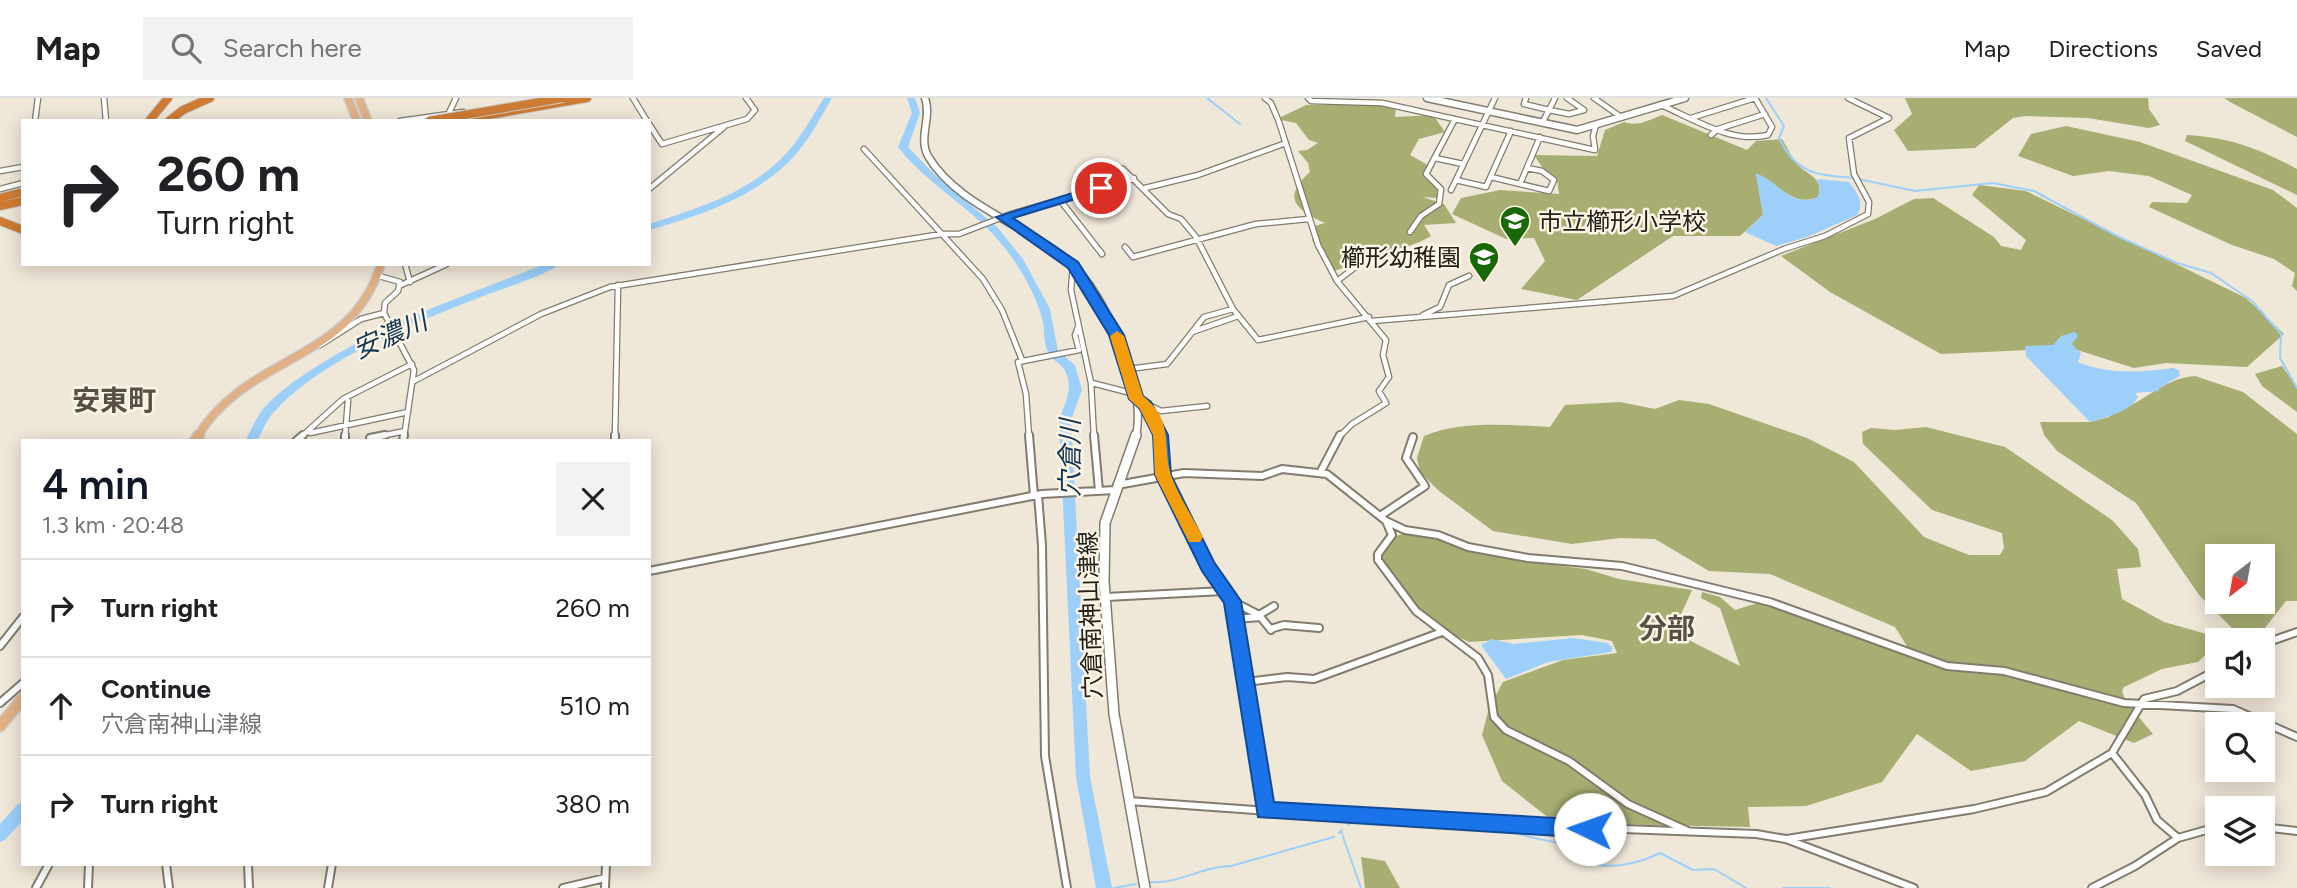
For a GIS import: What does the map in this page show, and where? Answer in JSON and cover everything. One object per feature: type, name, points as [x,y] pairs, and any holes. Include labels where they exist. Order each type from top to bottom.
[{"type":"highway","points":[[150,119],[167,98]]},
{"type":"highway","points":[[172,119],[188,107],[212,98]]},
{"type":"highway","points":[[183,119],[191,110],[212,98]]},
{"type":"highway","points":[[441,119],[563,98]]},
{"type":"highway","points":[[466,119],[587,98]]},
{"type":"highway","points":[[157,119],[159,107]]},
{"type":"highway","points":[[435,119],[466,115]]},
{"type":"highway","points":[[0,202],[21,197]]},
{"type":"highway","points":[[0,220],[21,229]]},
{"type":"main road","points":[[348,98],[356,119]]},
{"type":"main road","points":[[359,98],[367,119]]},
{"type":"main road","name":"穴倉南神山津線","points":[[926,98],[930,112],[924,139],[928,156],[999,219],[1073,265],[1116,335],[1129,369],[1136,396],[1137,433],[1105,523],[1106,597],[1114,725],[1125,801],[1144,888]]},
{"type":"main road","points":[[196,439],[208,419],[231,395],[270,369],[306,350],[352,317],[379,276],[381,266]]},
{"type":"main road","points":[[0,726],[21,701]]},
{"type":"street","points":[[35,119],[38,98]]},
{"type":"street","points":[[104,98],[106,119]]},
{"type":"street","points":[[446,119],[456,98]]},
{"type":"street","points":[[412,119],[547,98]]},
{"type":"street","points":[[633,98],[646,119]]},
{"type":"street","points":[[651,127],[662,144],[747,119],[755,110],[746,98]]},
{"type":"street","points":[[1265,98],[1273,107],[1286,143],[1308,219],[1337,281],[1385,336],[1383,355],[1389,377],[1379,391],[1386,403],[1342,430],[1332,443],[1320,473]]},
{"type":"street","points":[[1308,98],[1311,101],[1384,100],[1455,119],[1595,150],[1592,136],[1596,125]]},
{"type":"street","points":[[1427,98],[1577,130],[1685,98]]},
{"type":"street","points":[[1451,190],[1495,98]]},
{"type":"street","points":[[1526,98],[1524,104],[1549,110],[1569,114],[1584,110],[1567,98]]},
{"type":"street","points":[[1542,123],[1555,98]]},
{"type":"street","points":[[1594,98],[1621,117]]},
{"type":"street","points":[[1658,98],[1663,105],[1691,118],[1742,138],[1761,138],[1768,135],[1772,127],[1755,98],[1691,118]]},
{"type":"street","points":[[1123,169],[1145,188],[1168,214],[1182,221],[1195,239],[1233,309],[1258,340],[1287,332],[1311,331],[1370,319],[1673,296],[1860,220],[1868,214],[1870,205],[1854,174],[1849,138],[1889,118],[1848,98]]},
{"type":"street","points":[[1711,135],[1718,129],[1765,114]]},
{"type":"street","points":[[1410,232],[1421,216],[1439,204],[1441,189],[1426,176],[1455,119]]},
{"type":"street","points":[[651,187],[726,125]]},
{"type":"street","points":[[1456,180],[1486,187],[1511,131]]},
{"type":"street","points":[[1520,184],[1540,137]]},
{"type":"street","points":[[1145,188],[1229,165],[1286,143]]},
{"type":"street","points":[[864,149],[983,279],[1002,310],[1024,359]]},
{"type":"street","points":[[1435,158],[1463,164]]},
{"type":"street","points":[[0,171],[21,167]]},
{"type":"street","points":[[1491,177],[1549,191],[1554,180],[1542,172],[1527,168]]},
{"type":"street","points":[[414,381],[541,314],[618,285],[942,234],[958,234],[1134,178]]},
{"type":"street","points":[[0,189],[21,184]]},
{"type":"street","points":[[1060,201],[1102,254]]},
{"type":"street","points":[[1125,247],[1133,257],[1256,224],[1308,219]]},
{"type":"street","points":[[1337,281],[1370,257]]},
{"type":"street","points":[[1073,265],[1071,276],[1078,327],[1091,383],[1096,492]]},
{"type":"street","points":[[406,266],[410,282]]},
{"type":"street","points":[[403,439],[414,381],[412,363],[384,313],[385,303],[401,287],[443,266]]},
{"type":"street","points":[[379,276],[394,278],[401,287]]},
{"type":"street","points":[[1413,317],[1437,309],[1447,287],[1469,276]]},
{"type":"street","points":[[615,439],[618,285]]},
{"type":"street","points":[[1129,369],[1167,364],[1203,317],[1233,309]]},
{"type":"street","points":[[306,350],[348,330],[370,313],[384,313]]},
{"type":"street","points":[[1192,332],[1238,316]]},
{"type":"street","points":[[1067,888],[1045,756],[1042,545],[1026,394],[1018,362],[1079,350],[1074,335],[1078,327]]},
{"type":"street","points":[[298,439],[343,399],[412,363]]},
{"type":"street","points":[[1091,383],[1136,396],[1146,406],[1160,435],[1163,475],[1224,591],[1233,601],[1260,616],[1270,630],[1280,625],[1319,628]]},
{"type":"street","points":[[345,439],[348,401]]},
{"type":"street","points":[[1146,406],[1165,412],[1207,406]]},
{"type":"street","points":[[310,433],[408,412]]},
{"type":"street","points":[[370,438],[405,431]]},
{"type":"street","points":[[1380,516],[1425,486],[1405,458],[1406,447],[1413,436]]},
{"type":"street","points":[[651,572],[1038,495],[1096,492],[1163,475],[1196,473],[1262,476],[1282,469],[1333,477],[1386,521],[1405,530],[1433,534],[1468,547],[1557,562],[1629,568],[1770,602],[1934,662],[2004,671],[2140,705],[2232,709],[2297,737]]},
{"type":"street","points":[[1386,521],[1392,535],[1378,554],[1378,560],[1390,572],[1402,597],[1442,632],[1463,643],[1485,667],[1492,684],[1491,711],[1497,722],[1533,747],[1566,759],[1621,800],[1693,834]]},
{"type":"street","points":[[1106,597],[1224,591]]},
{"type":"street","points":[[1233,601],[1265,811]]},
{"type":"street","points":[[1236,619],[1260,616],[1274,606]]},
{"type":"street","points":[[0,646],[21,620]]},
{"type":"street","points":[[1246,681],[1287,677],[1314,679],[1442,632]]},
{"type":"street","points":[[2275,640],[2297,632]]},
{"type":"street","points":[[1786,839],[2013,802],[2046,792],[2112,753],[2144,699],[2177,691],[2205,676]]},
{"type":"street","points":[[0,703],[21,685]]},
{"type":"street","points":[[2112,753],[2145,795],[2157,820],[2178,838]]},
{"type":"street","points":[[1125,801],[1409,821],[1693,834],[1756,834],[1786,839],[1914,888]]},
{"type":"street","points":[[2275,828],[2297,831]]},
{"type":"street","points":[[2091,888],[2135,866],[2178,838],[2205,830]]},
{"type":"street","points":[[36,888],[48,866]]},
{"type":"street","points":[[88,888],[89,866]]},
{"type":"street","points":[[166,866],[169,888]]},
{"type":"street","points":[[248,866],[249,888]]},
{"type":"street","points":[[328,888],[332,866]]},
{"type":"street","points":[[605,888],[606,866]]},
{"type":"street","points":[[564,888],[606,878]]},
{"type":"green space","points":[[1905,98],[2148,98],[2149,109],[2160,125],[2149,128],[2088,118],[2025,116],[2013,118],[1975,148],[1908,151],[1894,130],[1912,114]]},
{"type":"green space","points":[[2224,98],[2297,98],[2297,137],[2230,102]]},
{"type":"green space","points":[[1306,105],[1378,105],[1396,108],[1395,117],[1433,115],[1445,132],[1419,139],[1410,155],[1428,165],[1424,177],[1439,191],[1438,198],[1422,197],[1444,204],[1456,223],[1424,225],[1431,236],[1422,241],[1362,256],[1334,271],[1324,262],[1312,240],[1315,226],[1325,223],[1300,208],[1294,196],[1301,181],[1310,172],[1308,163],[1298,151],[1307,150],[1318,143],[1309,140],[1296,123],[1277,119]]},
{"type":"green space","points":[[1662,115],[1747,150],[1756,141],[1782,139],[1798,165],[1817,181],[1818,197],[1793,197],[1756,174],[1763,215],[1740,236],[1673,236],[1577,300],[1521,289],[1545,261],[1534,238],[1506,239],[1452,214],[1461,198],[1500,190],[1559,194],[1557,180],[1544,170],[1534,155],[1597,156],[1605,130],[1624,122],[1638,123]]},
{"type":"green space","points":[[2066,126],[2140,142],[2273,190],[2297,208],[2297,291],[2292,286],[2295,273],[2274,259],[2232,245],[2149,207],[2152,202],[2187,203],[2192,195],[2149,176],[2109,171],[2073,176],[2018,156],[2031,134]]},
{"type":"green space","points":[[2187,135],[2244,145],[2297,169],[2297,195],[2185,141]]},
{"type":"green space","points":[[1979,185],[2026,191],[2246,298],[2284,334],[2247,367],[2166,363],[2134,368],[2071,348],[1941,354],[1830,292],[1781,256],[1875,219],[1914,199],[1933,198],[1994,237],[2001,246],[2021,250],[2026,240],[1972,195]]},
{"type":"green space","points":[[2282,366],[2297,387],[2297,412],[2262,386],[2255,374]]},
{"type":"green space","points":[[2195,376],[2243,392],[2297,434],[2297,601],[2286,601],[2265,628],[2232,628],[2218,614],[2275,614],[2275,544],[2205,544],[2205,601],[2136,503],[2057,451],[2044,435],[2040,422],[2090,422],[2109,417],[2110,413],[2132,405],[2172,382]]},
{"type":"green space","points":[[1679,400],[1709,404],[1807,438],[1854,462],[1924,537],[1969,555],[2000,555],[2004,548],[2002,533],[1932,510],[1863,444],[1862,432],[1871,428],[1895,430],[1926,427],[2005,447],[2112,520],[2138,549],[2141,567],[2117,569],[2122,599],[2164,622],[2205,634],[2205,655],[2198,662],[2162,669],[2124,687],[2122,691],[2126,702],[2153,734],[2134,743],[2079,721],[2025,761],[1971,771],[1917,734],[1882,782],[1806,806],[1748,807],[1750,827],[1555,823],[1502,781],[1482,735],[1489,708],[1503,682],[1563,660],[1617,653],[1612,641],[1582,635],[1469,642],[1437,627],[1404,596],[1381,559],[1394,537],[1404,533],[1434,538],[1463,548],[1521,561],[1586,569],[1619,579],[1692,590],[1673,632],[1740,666],[1720,608],[1701,598],[1702,592],[1720,597],[1735,610],[1758,603],[1812,620],[1909,657],[1910,651],[1895,627],[1770,574],[1709,571],[1655,539],[1620,538],[1572,544],[1493,531],[1439,491],[1420,472],[1417,458],[1424,436],[1438,431],[1486,425],[1550,427],[1565,405],[1620,402],[1655,409]]},
{"type":"green space","points":[[1361,857],[1385,861],[1400,888],[1365,888]]},
{"type":"water","points":[[1756,173],[1800,200],[1818,197],[1820,189],[1817,179],[1849,182],[1859,198],[1859,211],[1857,215],[1807,237],[1776,246],[1745,232],[1763,215]]},
{"type":"water","points":[[2075,332],[2078,336],[2072,344],[2081,353],[2078,362],[2113,371],[2173,368],[2179,370],[2180,376],[2159,388],[2159,391],[2135,393],[2138,397],[2129,406],[2118,413],[2090,422],[2026,356],[2025,346],[2053,345],[2061,336]]},
{"type":"water","points":[[1573,638],[1607,643],[1613,648],[1611,652],[1548,662],[1506,679],[1481,645],[1492,639],[1513,644]]},
{"type":"waterway","name":"安濃川","points":[[651,226],[708,207],[754,185],[793,151],[828,98]]},
{"type":"waterway","name":"穴倉川","points":[[911,98],[916,113],[903,147],[930,176],[1007,243],[1034,287],[1047,316],[1053,351],[1061,361],[1069,365],[1076,390],[1065,420],[1083,777],[1104,888]]},
{"type":"waterway","points":[[1207,98],[1240,124]]},
{"type":"waterway","points":[[1766,98],[1784,126],[1779,138],[1800,166],[1818,174],[1853,178]]},
{"type":"waterway","points":[[1858,179],[1915,191],[1993,183],[2034,191],[2117,236],[2177,263],[2211,273],[2252,301],[2281,334],[2280,358],[2297,388]]},
{"type":"waterway","name":"安濃川","points":[[252,439],[267,412],[298,384],[338,358],[433,312],[550,266]]},
{"type":"waterway","points":[[1365,813],[1369,810],[1504,823]]},
{"type":"waterway","name":"安濃川","points":[[0,835],[21,811]]},
{"type":"waterway","points":[[1348,825],[1355,820]]},
{"type":"waterway","points":[[1511,830],[1529,837],[1567,845],[1587,860],[1599,865],[1626,864],[1660,853],[1693,870],[1714,869],[1746,888]]},
{"type":"waterway","points":[[1341,831],[1361,888]]},
{"type":"waterway","points":[[1151,882],[1231,866],[1334,837]]},
{"type":"waterway","points":[[1114,888],[1136,884]]},
{"type":"waterway","points":[[1783,888],[1830,888]]},
{"type":"slow traffic","points":[[1117,336],[1137,399],[1146,406],[1160,435],[1159,453],[1163,475],[1195,537]]},
{"type":"place","name":"市立櫛形小学校","points":[[1515,248]]},
{"type":"place","name":"櫛形幼稚園","points":[[1484,284]]},
{"type":"district","name":"安東町","points":[[114,400]]},
{"type":"district","name":"分部","points":[[1667,628]]},
{"type":"route","points":[[1101,188],[1003,217],[1073,265],[1081,274],[1116,335],[1137,399],[1146,406],[1160,435],[1159,453],[1163,475],[1208,566],[1233,601],[1265,811],[1590,829]]}]
